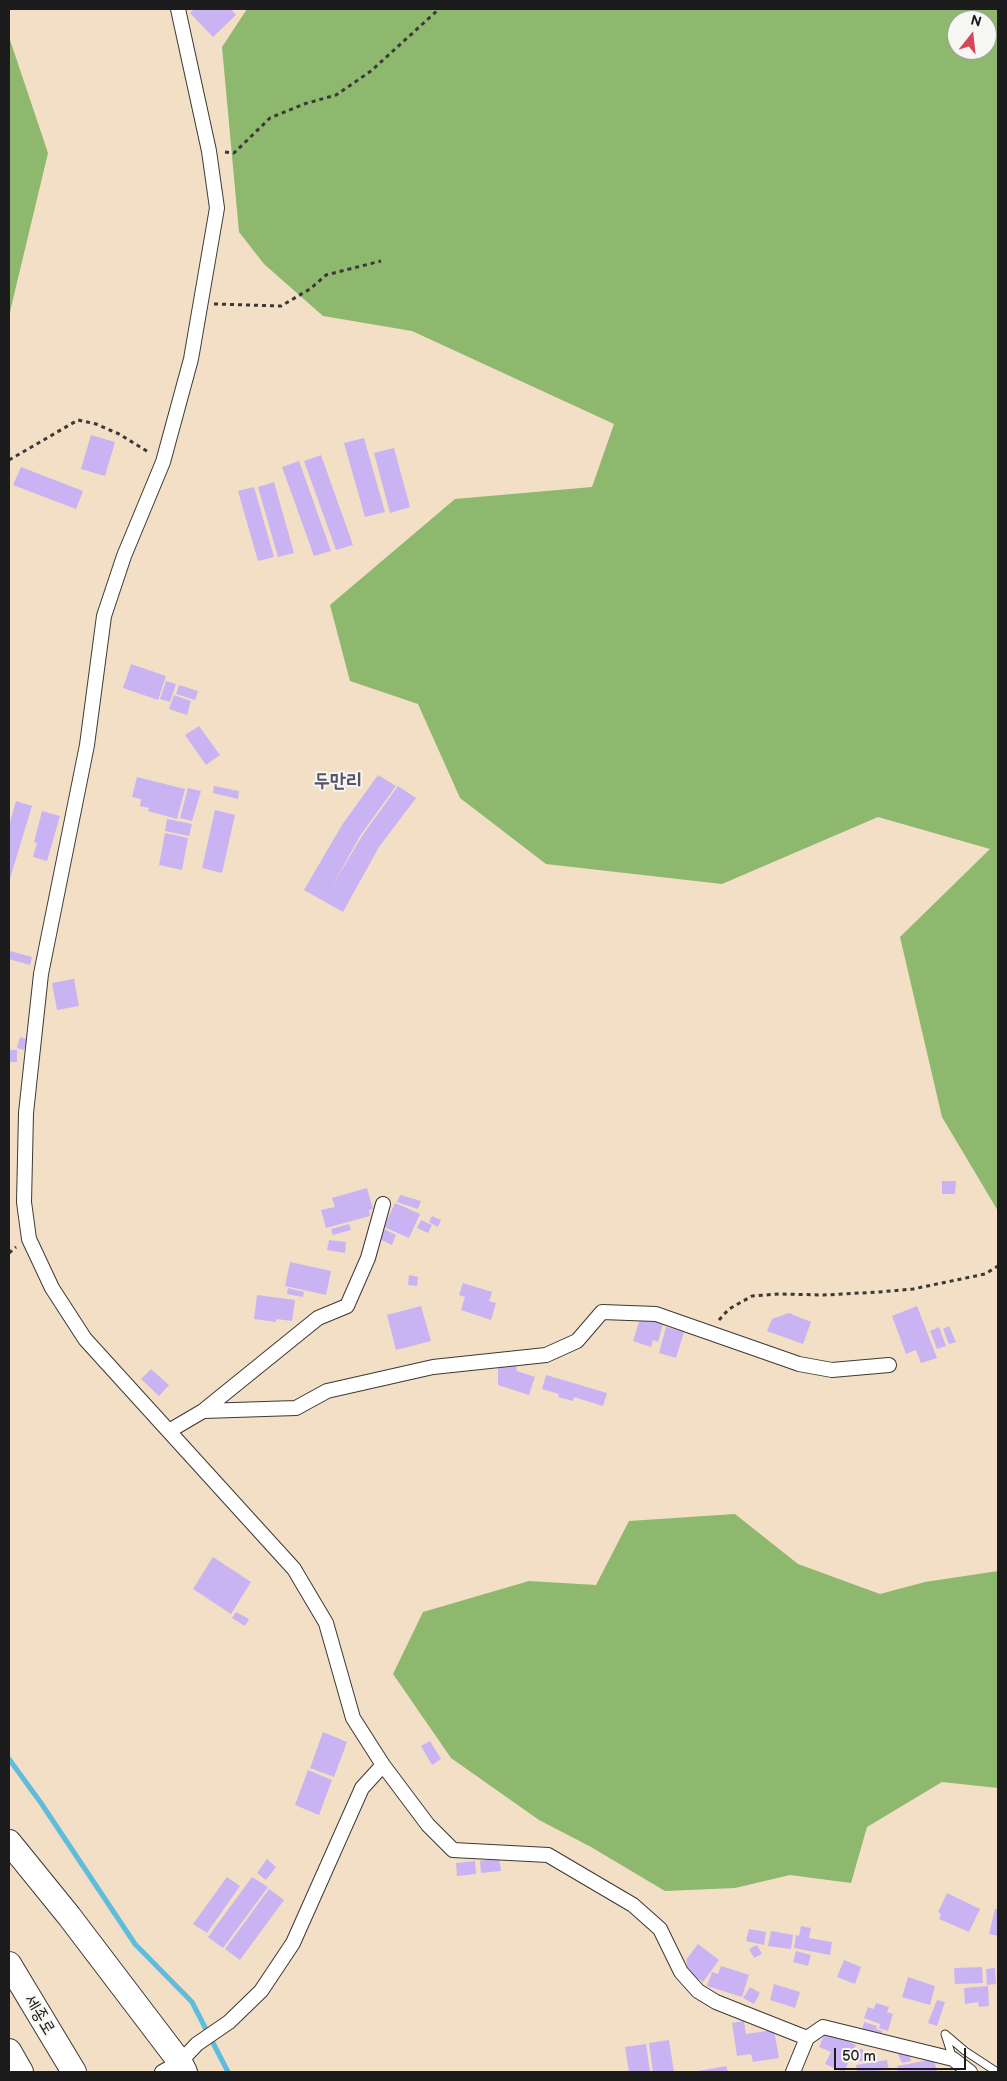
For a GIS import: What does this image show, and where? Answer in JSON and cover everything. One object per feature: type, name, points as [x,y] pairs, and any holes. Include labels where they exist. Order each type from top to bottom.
[{"type":"highway","points":[[9,1842],[176,2069]]},
{"type":"highway","name":"세종로","points":[[9,1964],[72,2069]]},
{"type":"highway","points":[[9,2051],[21,2072]]},
{"type":"street","points":[[178,9],[209,151],[217,208],[191,360],[163,462],[124,556],[104,616],[87,745],[41,974],[26,1113],[24,1202],[29,1239],[52,1288],[85,1338],[293,1566],[326,1622],[353,1718],[383,1765],[428,1825],[453,1850],[548,1855],[634,1905],[660,1929],[682,1972],[698,1992],[716,2002],[807,2038]]},
{"type":"street","points":[[168,1431],[203,1411],[318,1318],[347,1306],[368,1258],[383,1204]]},
{"type":"street","points":[[203,1411],[296,1408],[327,1391],[433,1367],[546,1355],[577,1341],[602,1312],[656,1314],[799,1364],[832,1370],[889,1365]]},
{"type":"street","points":[[176,2069],[197,2044],[229,2022],[261,1991],[293,1943],[362,1788],[383,1765]]},
{"type":"street","points":[[793,2072],[807,2038],[823,2027],[953,2059],[970,2072]]},
{"type":"lane","points":[[953,2059],[945,2034],[965,2051],[997,2072]]},
{"type":"path","points":[[209,151],[234,153],[270,118],[304,104],[336,95],[371,71],[439,9]]},
{"type":"path","points":[[201,303],[281,306],[310,289],[326,275],[381,261]]},
{"type":"path","points":[[9,460],[78,420],[96,424],[119,434],[163,462]]},
{"type":"path","points":[[709,1332],[729,1309],[752,1296],[779,1294],[824,1295],[913,1289],[985,1274],[998,1266]]},
{"type":"green space","points":[[247,9],[998,9],[998,1211],[942,1117],[900,937],[990,849],[878,817],[722,884],[546,864],[460,798],[418,704],[350,681],[330,605],[455,499],[592,487],[614,424],[412,331],[323,316],[264,264],[239,232],[222,47]]},
{"type":"green space","points":[[9,37],[48,153],[9,316]]},
{"type":"green space","points":[[735,1514],[798,1564],[880,1594],[925,1582],[998,1571],[998,1788],[942,1782],[867,1827],[851,1883],[790,1875],[735,1888],[665,1891],[591,1847],[539,1820],[451,1758],[393,1674],[423,1612],[529,1581],[596,1585],[629,1521]]},
{"type":"building","points":[[194,9],[231,9],[236,15],[213,37],[190,13]]},
{"type":"building","points":[[91,435],[115,442],[105,476],[81,469]]},
{"type":"building","points":[[364,438],[385,512],[365,517],[344,443]]},
{"type":"building","points":[[394,448],[410,507],[390,513],[374,453]]},
{"type":"building","points":[[321,455],[353,545],[336,550],[304,461]]},
{"type":"building","points":[[299,461],[331,551],[314,556],[282,467]]},
{"type":"building","points":[[21,467],[83,491],[76,509],[13,485]]},
{"type":"building","points":[[274,482],[294,553],[278,557],[258,487]]},
{"type":"building","points":[[254,487],[274,557],[258,561],[238,491]]},
{"type":"building","points":[[131,664],[166,676],[158,700],[123,688]]},
{"type":"building","points":[[166,681],[176,684],[170,702],[160,699]]},
{"type":"building","points":[[179,685],[198,691],[195,700],[176,694]]},
{"type":"building","points":[[174,695],[191,701],[187,715],[169,709]]},
{"type":"building","points":[[199,726],[220,755],[206,765],[185,735]]},
{"type":"building","points":[[378,775],[396,786],[360,836],[331,888],[362,836],[398,786],[416,798],[379,847],[343,912],[304,890],[342,825]]},
{"type":"building","points":[[137,777],[185,789],[177,819],[148,811],[149,808],[140,806],[141,799],[132,797]]},
{"type":"building","points":[[214,786],[239,791],[238,799],[213,793]]},
{"type":"building","points":[[188,788],[201,791],[192,821],[180,818]]},
{"type":"building","points":[[16,801],[32,806],[9,882],[9,826]]},
{"type":"building","points":[[215,810],[235,815],[222,873],[202,868]]},
{"type":"building","points":[[42,811],[60,816],[47,861],[33,857],[37,843],[34,842]]},
{"type":"building","points":[[167,819],[192,824],[189,836],[165,831]]},
{"type":"building","points":[[165,833],[188,838],[182,870],[159,865]]},
{"type":"building","points":[[10,951],[32,957],[30,965],[9,959]]},
{"type":"building","points":[[74,979],[79,1006],[57,1010],[52,983]]},
{"type":"building","points":[[20,1037],[27,1039],[24,1050],[17,1048]]},
{"type":"building","points":[[9,1050],[17,1050],[17,1062],[9,1062]]},
{"type":"building","points":[[942,1181],[956,1181],[955,1194],[942,1194]]},
{"type":"building","points":[[367,1188],[373,1209],[369,1210],[370,1216],[326,1228],[321,1210],[335,1207],[332,1198]]},
{"type":"building","points":[[400,1195],[421,1201],[418,1209],[397,1202]]},
{"type":"building","points":[[395,1203],[420,1214],[409,1238],[384,1227]]},
{"type":"building","points":[[432,1216],[441,1220],[438,1227],[429,1222]]},
{"type":"building","points":[[421,1220],[432,1225],[428,1233],[417,1228]]},
{"type":"building","points":[[349,1224],[351,1230],[333,1235],[331,1229]]},
{"type":"building","points":[[382,1228],[396,1235],[392,1245],[377,1238]]},
{"type":"building","points":[[329,1240],[346,1242],[345,1253],[327,1250]]},
{"type":"building","points":[[290,1262],[331,1271],[326,1295],[285,1286]]},
{"type":"building","points":[[409,1275],[418,1277],[417,1286],[408,1285]]},
{"type":"building","points":[[463,1283],[492,1292],[489,1301],[496,1303],[491,1320],[461,1310],[465,1297],[459,1295]]},
{"type":"building","points":[[288,1288],[304,1292],[303,1297],[287,1294]]},
{"type":"building","points":[[257,1295],[295,1300],[292,1321],[276,1319],[276,1322],[254,1319]]},
{"type":"building","points":[[421,1306],[431,1341],[396,1350],[387,1315]]},
{"type":"building","points":[[917,1306],[937,1358],[921,1363],[916,1350],[906,1354],[892,1316]]},
{"type":"building","points":[[789,1313],[811,1322],[803,1344],[767,1331],[772,1319]]},
{"type":"building","points":[[641,1315],[663,1324],[658,1342],[653,1340],[651,1347],[633,1341]]},
{"type":"building","points":[[949,1326],[956,1342],[949,1344],[943,1329]]},
{"type":"building","points":[[666,1327],[684,1332],[676,1358],[659,1353]]},
{"type":"building","points":[[939,1327],[946,1346],[937,1349],[930,1331]]},
{"type":"building","points":[[516,1365],[517,1371],[535,1377],[529,1395],[498,1385],[498,1366]]},
{"type":"building","points":[[151,1369],[169,1385],[159,1396],[141,1379]]},
{"type":"building","points":[[546,1375],[607,1393],[603,1406],[574,1397],[573,1401],[558,1397],[559,1394],[542,1389]]},
{"type":"building","points":[[213,1557],[251,1582],[231,1614],[193,1589]]},
{"type":"building","points":[[236,1612],[249,1619],[245,1626],[232,1618]]},
{"type":"building","points":[[323,1732],[347,1742],[334,1777],[310,1768]]},
{"type":"building","points":[[430,1741],[441,1759],[432,1765],[421,1746]]},
{"type":"building","points":[[308,1770],[332,1780],[319,1815],[295,1805]]},
{"type":"building","points":[[499,1858],[501,1871],[481,1873],[480,1861]]},
{"type":"building","points":[[267,1859],[276,1867],[266,1880],[257,1873]]},
{"type":"building","points":[[475,1861],[476,1874],[457,1876],[456,1863]]},
{"type":"building","points":[[227,1877],[240,1886],[207,1933],[193,1924]]},
{"type":"building","points":[[252,1877],[268,1887],[223,1948],[208,1937]]},
{"type":"building","points":[[269,1889],[284,1900],[240,1960],[225,1949]]},
{"type":"building","points":[[947,1893],[980,1909],[969,1932],[939,1919],[941,1914],[938,1912]]},
{"type":"building","points":[[995,1909],[998,1909],[998,1936],[989,1934]]},
{"type":"building","points":[[801,1926],[811,1928],[809,1938],[832,1942],[830,1955],[794,1948],[796,1935],[799,1936]]},
{"type":"building","points":[[749,1929],[766,1932],[764,1945],[746,1941]]},
{"type":"building","points":[[771,1931],[793,1935],[791,1949],[768,1946]]},
{"type":"building","points":[[698,1944],[719,1960],[703,1982],[689,1972],[686,1960]]},
{"type":"building","points":[[757,1945],[762,1954],[754,1958],[749,1949]]},
{"type":"building","points":[[796,1951],[811,1955],[808,1966],[793,1962]]},
{"type":"building","points":[[844,1960],[861,1967],[855,1984],[837,1977]]},
{"type":"building","points":[[721,1966],[749,1975],[742,1997],[707,1986],[712,1972],[718,1974]]},
{"type":"building","points":[[982,1967],[983,1983],[955,1984],[954,1968]]},
{"type":"building","points":[[995,1968],[996,1984],[987,1985],[986,1969]]},
{"type":"building","points":[[908,1977],[935,1986],[930,2005],[902,1997]]},
{"type":"building","points":[[774,1984],[800,1992],[795,2008],[770,2000]]},
{"type":"building","points":[[988,1986],[989,2006],[979,2007],[978,2002],[965,2004],[964,1988]]},
{"type":"building","points":[[750,1987],[760,1993],[754,2004],[743,1998]]},
{"type":"building","points":[[937,2000],[945,2002],[937,2026],[928,2023]]},
{"type":"building","points":[[876,2003],[889,2007],[887,2012],[893,2014],[888,2031],[879,2028],[880,2024],[864,2018],[868,2007],[874,2009]]},
{"type":"building","points":[[744,2021],[746,2034],[774,2030],[779,2058],[753,2062],[751,2054],[737,2056],[732,2023]]},
{"type":"building","points":[[864,2022],[877,2026],[876,2029],[882,2031],[881,2036],[862,2030]]},
{"type":"building","points":[[826,2031],[856,2045],[844,2072],[825,2064],[831,2052],[819,2047]]},
{"type":"building","points":[[669,2040],[674,2072],[653,2072],[649,2043]]},
{"type":"building","points":[[646,2044],[650,2072],[629,2072],[625,2047]]},
{"type":"building","points":[[863,2049],[864,2061],[856,2061],[855,2050]]},
{"type":"building","points":[[909,2052],[911,2061],[902,2063],[898,2054]]},
{"type":"building","points":[[934,2059],[937,2072],[898,2072],[897,2066]]},
{"type":"building","points":[[887,2060],[889,2070],[857,2072],[856,2065]]},
{"type":"building","points":[[726,2066],[728,2072],[698,2072],[698,2071]]},
{"type":"waterway","points":[[9,1759],[41,1803],[135,1944],[192,2002],[228,2072]]},
{"type":"district","name":"두만리","points":[[338,782]]}]
